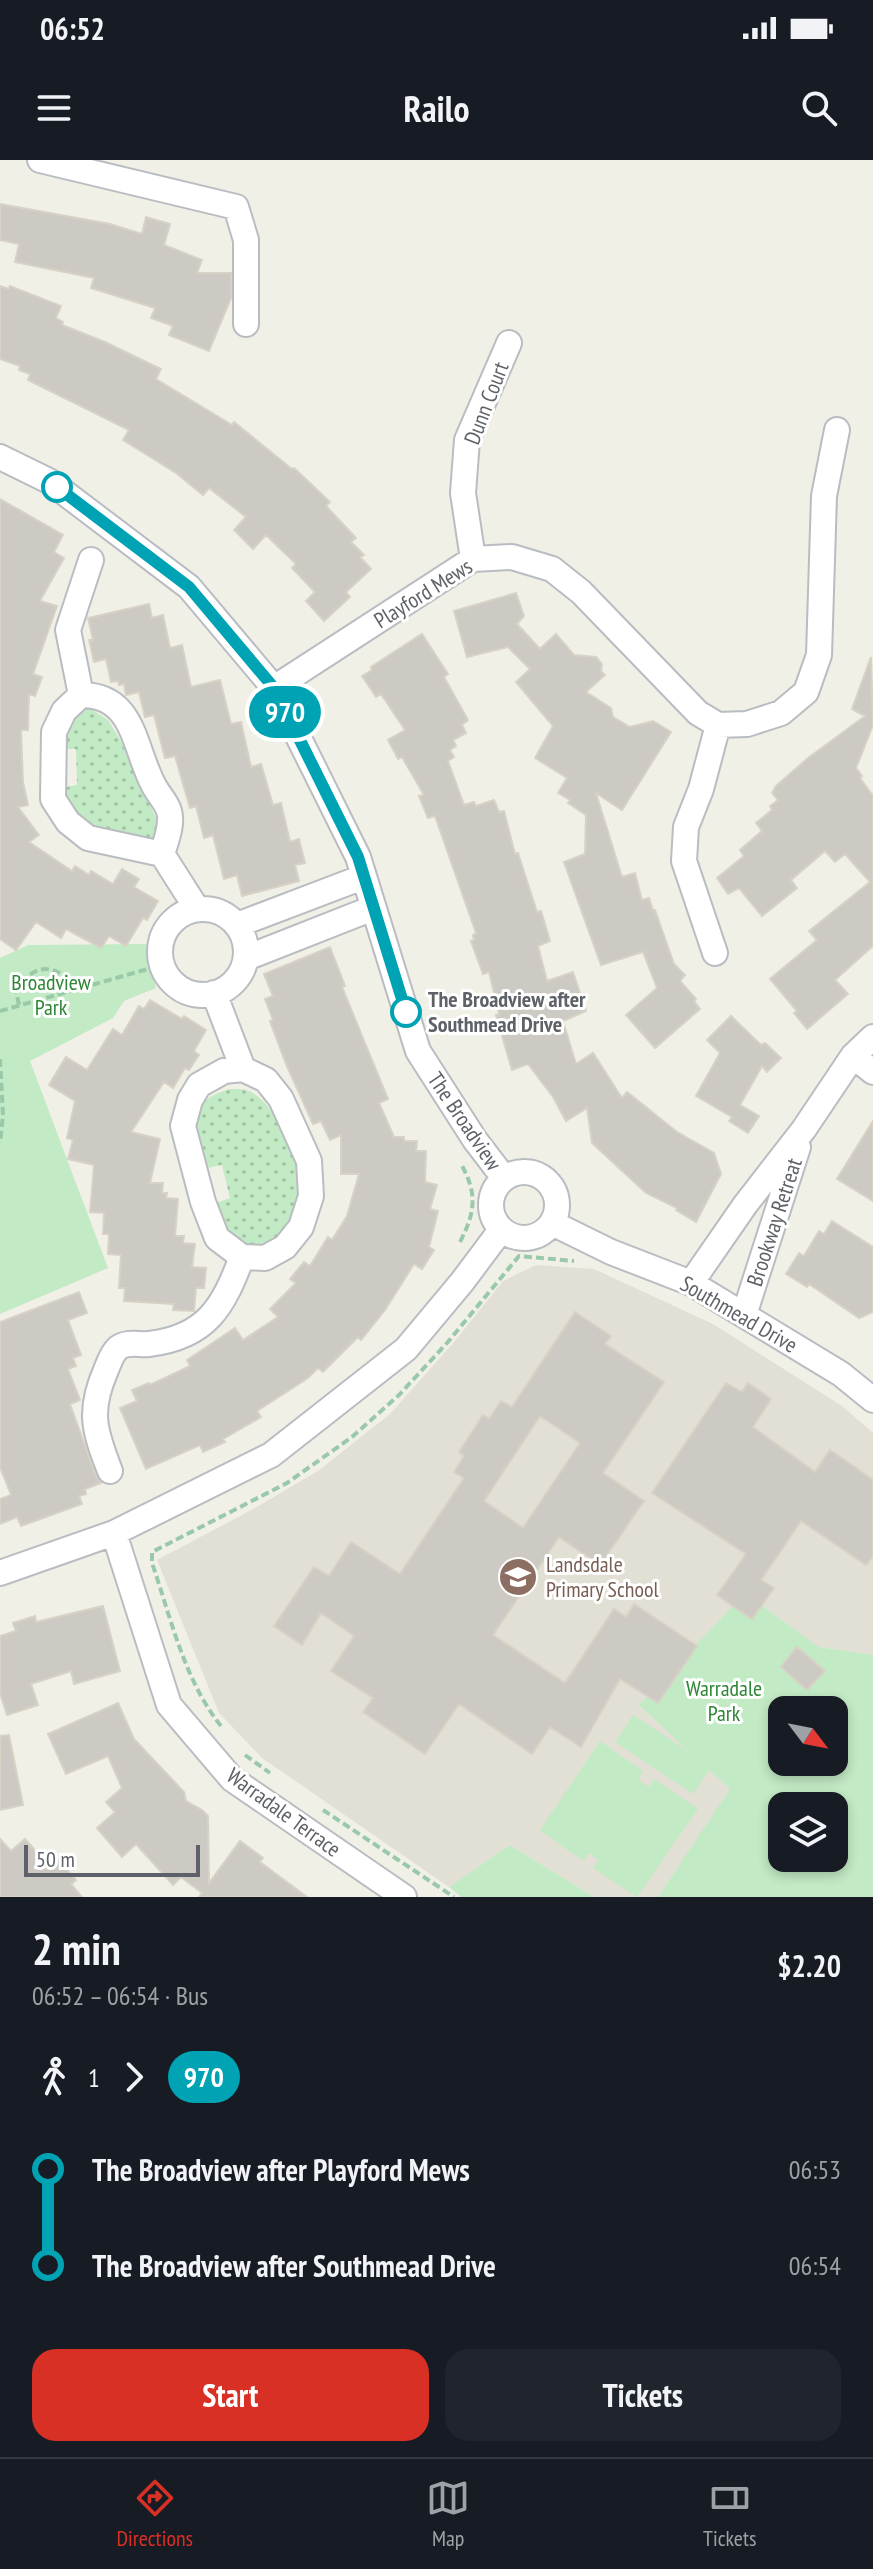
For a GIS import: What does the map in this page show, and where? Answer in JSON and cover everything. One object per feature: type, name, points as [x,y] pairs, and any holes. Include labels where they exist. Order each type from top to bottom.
[{"type":"street","points":[[40,160],[236,207],[246,240],[246,324]]},
{"type":"street","name":"Dunn Court","points":[[473,559],[463,493],[467,440],[509,343]]},
{"type":"street","points":[[715,953],[684,861],[686,827],[701,789],[718,725],[747,724],[781,713],[806,692],[819,655],[824,496],[837,430]]},
{"type":"street","name":"The Broadview","points":[[0,457],[49,481],[189,587],[274,688],[358,857],[418,1051],[475,1140],[504,1178]]},
{"type":"street","name":"Playford Mews","points":[[274,688],[473,559],[512,557],[552,569],[581,592],[698,713],[718,725]]},
{"type":"street","points":[[81,695],[68,630],[91,560]]},
{"type":"street","points":[[162,854],[170,825],[169,811],[153,783],[125,716],[113,702],[97,695],[81,695],[64,711],[54,732],[53,799],[68,822],[88,838],[162,854],[197,909]]},
{"type":"street","points":[[237,925],[363,877]]},
{"type":"street","points":[[246,958],[373,908]]},
{"type":"street","points":[[197,909],[213,909],[237,925],[244,938],[246,958],[232,984],[214,993],[199,995],[184,991],[172,982],[162,965],[160,951],[163,936],[171,923],[183,913],[197,909]]},
{"type":"street","points":[[214,993],[243,1069]]},
{"type":"street","name":"Brookway Retreat","points":[[691,1283],[745,1205],[804,1129],[853,1056],[873,1037]]},
{"type":"street","points":[[853,1056],[873,1072]]},
{"type":"street","points":[[243,1069],[266,1080],[281,1099],[309,1161],[311,1196],[301,1227],[285,1247],[265,1258],[242,1257],[217,1238],[203,1202],[183,1126],[190,1100],[199,1085],[224,1071],[243,1069]]},
{"type":"street","name":"Brookway Retreat","points":[[744,1315],[804,1129]]},
{"type":"street","points":[[519,1172],[543,1178],[549,1184],[556,1198],[556,1215],[538,1236],[518,1239],[501,1230],[493,1221],[491,1197],[504,1178],[519,1172]]},
{"type":"street","name":"Southmead Drive","points":[[552,1223],[611,1252],[691,1283],[841,1374],[873,1400]]},
{"type":"street","points":[[0,1573],[114,1533],[271,1455],[406,1349],[501,1230]]},
{"type":"street","points":[[110,1471],[97,1437],[94,1419],[98,1387],[112,1356],[123,1346],[173,1340],[195,1329],[220,1308],[242,1257]]},
{"type":"street","name":"Warradale Terrace","points":[[114,1533],[169,1705],[232,1779],[404,1897]]},
{"type":"path","points":[[0,1011],[162,965]]},
{"type":"path","points":[[19,1005],[16,991],[25,977],[40,969],[56,970],[79,987]]},
{"type":"path","points":[[0,1059],[3,1115],[0,1143]]},
{"type":"path","points":[[454,1252],[474,1211],[469,1178],[456,1154]]},
{"type":"path","points":[[223,1729],[195,1685],[152,1563],[152,1552],[287,1483],[352,1437],[428,1364],[519,1256],[585,1263]]},
{"type":"path","points":[[243,1753],[277,1779]]},
{"type":"path","points":[[314,1804],[454,1897]]},
{"type":"shaded area","name":"Landsdale Primary School","points":[[536,1265],[594,1269],[713,1324],[842,1406],[873,1433],[873,1655],[819,1647],[745,1593],[639,1705],[731,1790],[658,1897],[594,1897],[510,1845],[449,1887],[262,1758],[219,1713],[157,1560],[318,1471],[390,1414],[503,1281]]},
{"type":"green space","points":[[83,708],[91,709],[108,720],[121,741],[158,822],[157,843],[76,825],[60,788],[77,785],[76,749],[60,749],[62,727]]},
{"type":"green space","name":"Broadview Park","points":[[146,944],[156,988],[124,1001],[113,1018],[30,1061],[108,1268],[0,1314],[0,958],[28,945]]},
{"type":"green space","points":[[230,1089],[249,1091],[271,1111],[296,1161],[300,1178],[299,1208],[275,1246],[235,1248],[210,1205],[230,1198],[222,1165],[202,1169],[195,1142],[194,1120],[204,1102]]},
{"type":"green space","name":"Warradale Park","points":[[745,1593],[819,1647],[873,1655],[873,1897],[658,1897],[730,1789],[709,1770],[693,1794],[615,1742],[633,1715],[688,1751],[639,1705]]},
{"type":"green space","points":[[600,1741],[643,1771],[638,1780],[649,1787],[654,1779],[698,1809],[637,1897],[593,1868],[598,1860],[589,1853],[583,1861],[540,1830]]},
{"type":"green space","points":[[510,1845],[594,1897],[461,1897],[449,1887]]},
{"type":"building","points":[[0,204],[110,224],[142,234],[146,217],[170,224],[164,245],[202,260],[197,273],[231,273],[231,298],[209,351],[169,335],[173,326],[151,318],[155,308],[91,288],[94,278],[15,262],[19,244],[0,240]]},
{"type":"building","points":[[0,286],[9,289],[10,286],[61,306],[56,318],[63,322],[62,325],[161,369],[156,379],[232,425],[234,422],[294,468],[330,502],[326,506],[356,538],[351,542],[364,555],[360,557],[371,569],[346,592],[350,597],[324,621],[306,601],[315,592],[292,568],[296,564],[266,535],[253,549],[234,530],[246,517],[209,488],[203,495],[176,473],[123,440],[129,430],[28,380],[30,374],[19,370],[20,366],[0,359]]},
{"type":"building","points":[[0,499],[63,535],[54,552],[64,558],[40,601],[57,606],[33,674],[42,677],[35,696],[29,694],[28,730],[21,730],[23,782],[28,805],[18,807],[39,835],[29,842],[72,871],[75,866],[89,875],[91,871],[113,884],[122,869],[139,879],[134,887],[158,901],[126,946],[109,936],[101,948],[66,929],[61,938],[36,922],[16,950],[0,939]]},
{"type":"building","points":[[516,593],[524,616],[517,624],[540,649],[556,634],[574,655],[596,657],[602,664],[601,671],[605,675],[586,692],[611,708],[613,717],[630,727],[653,721],[671,732],[622,810],[596,793],[622,877],[635,873],[642,900],[649,898],[674,964],[685,975],[680,981],[696,999],[694,1001],[700,1009],[655,1048],[626,1015],[657,988],[643,952],[601,965],[564,862],[585,854],[586,815],[558,793],[567,778],[535,758],[553,726],[516,682],[530,669],[508,647],[467,657],[454,611]]},
{"type":"building","points":[[149,604],[152,618],[163,615],[170,648],[182,645],[191,687],[220,680],[231,724],[241,722],[251,767],[261,764],[273,805],[281,803],[290,842],[299,839],[305,863],[295,865],[299,881],[242,896],[237,875],[224,879],[213,835],[204,838],[196,806],[190,808],[175,756],[165,758],[154,715],[145,717],[139,692],[126,695],[124,684],[111,682],[106,659],[94,662],[88,618]]},
{"type":"building","points":[[422,634],[448,674],[444,677],[468,720],[462,725],[466,733],[453,740],[456,746],[450,750],[454,757],[448,761],[464,805],[474,802],[476,806],[494,800],[499,812],[504,811],[515,854],[518,853],[550,941],[538,946],[547,981],[573,972],[586,1011],[563,1021],[576,1064],[593,1053],[622,1098],[627,1092],[677,1132],[714,1153],[721,1174],[696,1222],[677,1208],[646,1193],[592,1143],[587,1108],[566,1121],[553,1097],[528,1064],[512,1070],[496,1015],[499,1014],[489,972],[483,974],[471,941],[476,933],[435,816],[428,818],[419,796],[424,795],[402,757],[398,759],[388,740],[405,730],[381,694],[376,697],[362,676]]},
{"type":"building","points":[[871,657],[873,725],[856,768],[873,796],[873,946],[835,980],[848,994],[807,1029],[794,1013],[797,1011],[770,979],[817,940],[809,931],[870,882],[845,854],[835,862],[825,851],[791,880],[797,888],[762,916],[739,888],[728,894],[717,878],[744,856],[740,850],[762,831],[756,823],[772,810],[770,806],[778,800],[772,793],[776,786],[865,716],[852,709]]},
{"type":"building","points":[[330,947],[345,986],[342,987],[388,1099],[379,1103],[394,1137],[417,1141],[416,1151],[426,1151],[425,1182],[437,1185],[430,1209],[438,1211],[429,1247],[434,1250],[422,1269],[414,1264],[385,1310],[361,1340],[358,1337],[323,1372],[318,1368],[308,1378],[257,1411],[261,1417],[223,1439],[225,1442],[203,1452],[200,1445],[146,1469],[120,1408],[137,1401],[132,1390],[190,1366],[187,1360],[235,1328],[243,1340],[278,1317],[270,1309],[296,1283],[290,1279],[304,1262],[310,1266],[328,1237],[332,1240],[347,1216],[359,1174],[341,1174],[341,1135],[330,1140],[321,1121],[313,1124],[286,1064],[265,999],[273,996],[264,974]]},
{"type":"building","points":[[150,1000],[206,1030],[194,1051],[199,1055],[189,1070],[185,1068],[173,1088],[164,1082],[131,1132],[160,1139],[150,1183],[163,1183],[162,1193],[167,1193],[166,1198],[178,1199],[175,1236],[184,1236],[183,1243],[195,1244],[192,1267],[206,1268],[204,1288],[196,1288],[194,1311],[173,1310],[174,1304],[124,1301],[125,1288],[119,1288],[121,1255],[108,1254],[109,1234],[103,1234],[104,1213],[90,1212],[94,1165],[68,1159],[73,1140],[67,1138],[75,1101],[49,1085],[66,1057],[87,1070],[113,1029],[122,1035],[139,1006],[144,1009]]},
{"type":"building","points":[[731,1016],[761,1045],[765,1043],[781,1058],[767,1072],[762,1066],[740,1105],[759,1116],[748,1133],[729,1121],[732,1117],[696,1096],[720,1053],[707,1040]]},
{"type":"building","points":[[873,1121],[873,1201],[837,1179]]},
{"type":"building","points":[[832,1221],[873,1247],[873,1312],[859,1318],[809,1284],[807,1287],[786,1274],[799,1253],[804,1256],[819,1231],[824,1234]]},
{"type":"building","points":[[79,1292],[87,1313],[68,1320],[81,1355],[73,1358],[76,1366],[68,1369],[80,1400],[70,1404],[101,1483],[85,1489],[86,1494],[79,1496],[82,1504],[21,1526],[17,1517],[0,1524],[0,1499],[11,1495],[0,1467],[0,1322]]},
{"type":"building","points":[[575,1312],[611,1336],[605,1344],[664,1382],[603,1473],[644,1501],[600,1565],[559,1537],[493,1635],[565,1683],[614,1609],[626,1617],[634,1604],[697,1646],[658,1703],[620,1679],[581,1747],[550,1727],[532,1754],[459,1704],[425,1754],[363,1712],[373,1698],[331,1671],[354,1636],[321,1613],[302,1645],[274,1626],[314,1567],[329,1576],[351,1542],[400,1574],[464,1478],[454,1472],[464,1456],[459,1452],[483,1415],[489,1419],[501,1401],[512,1407]],"holes":[[[540,1416],[580,1443],[523,1528],[484,1501]]]},
{"type":"building","points":[[726,1383],[742,1392],[748,1383],[771,1399],[753,1427],[815,1472],[830,1450],[873,1480],[873,1556],[866,1565],[801,1521],[761,1580],[774,1588],[752,1619],[717,1595],[746,1554],[652,1493]]},
{"type":"building","points":[[103,1606],[120,1671],[74,1684],[71,1671],[31,1684],[38,1705],[7,1715],[0,1693],[0,1636],[16,1631],[13,1623],[35,1616],[36,1622]]},
{"type":"building","points":[[797,1647],[825,1671],[807,1690],[781,1667]]},
{"type":"building","points":[[118,1703],[134,1739],[184,1792],[186,1801],[208,1816],[209,1883],[240,1841],[263,1858],[260,1862],[307,1897],[199,1897],[202,1893],[181,1877],[173,1885],[136,1844],[122,1857],[97,1828],[115,1812],[106,1802],[122,1788],[108,1756],[66,1774],[48,1734]]},
{"type":"building","points":[[9,1735],[23,1805],[0,1810],[0,1736]]},
{"type":"building","points":[[0,1839],[11,1851],[25,1839],[49,1866],[58,1859],[76,1880],[71,1884],[82,1897],[0,1897]]},
{"type":"bus line","name":"970","points":[[57,487],[189,587],[274,688],[358,857],[406,1012]]},
{"type":"place","name":"The Broadview after Southmead Drive","points":[[406,1012]]},
{"type":"place","name":"Landsdale Primary School","points":[[518,1577]]}]
